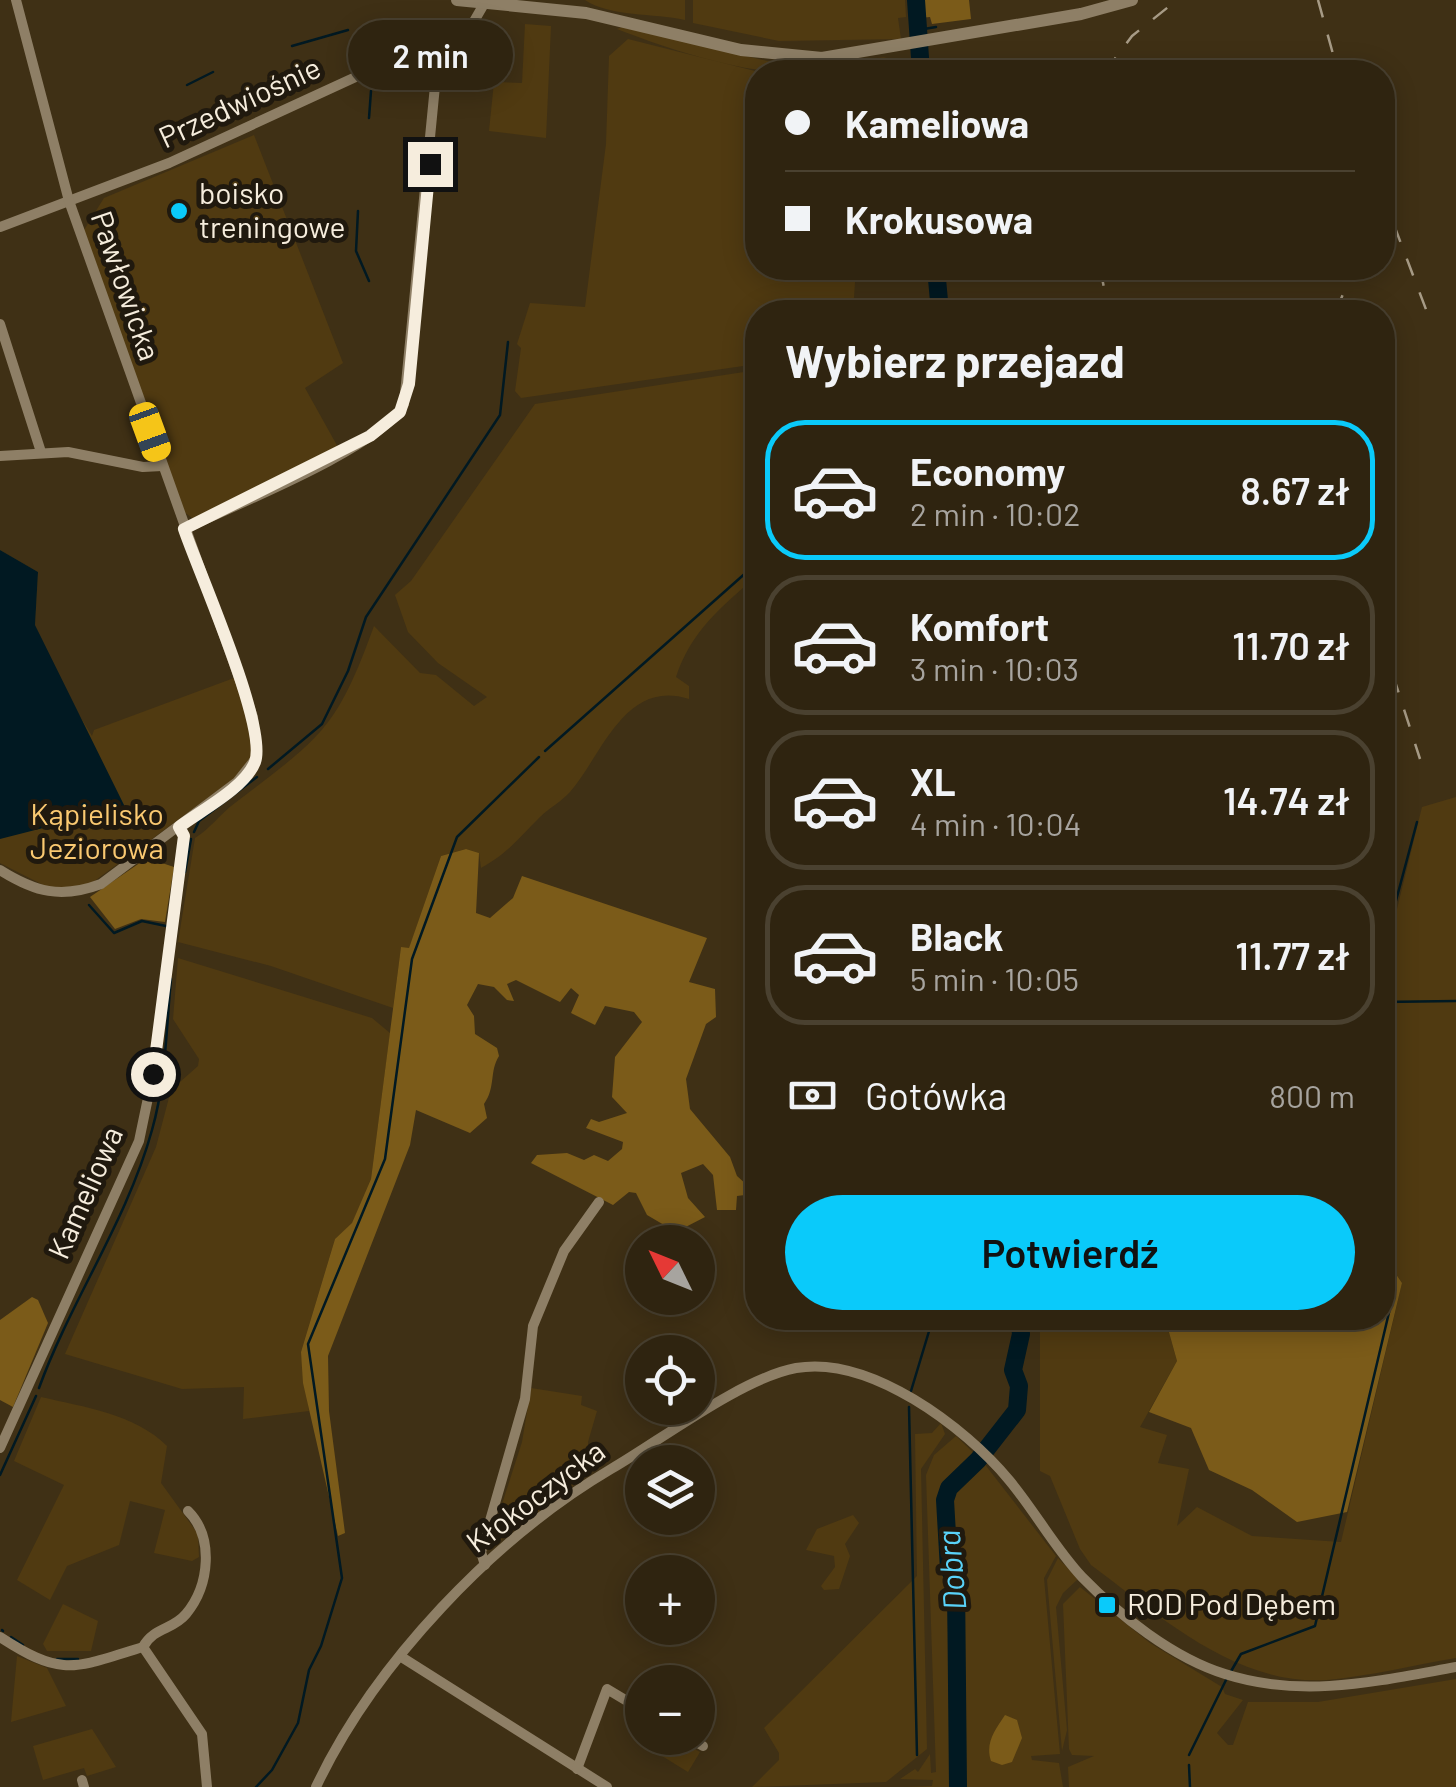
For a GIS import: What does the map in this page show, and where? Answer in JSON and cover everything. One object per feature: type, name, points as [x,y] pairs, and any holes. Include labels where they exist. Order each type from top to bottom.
[{"type":"street","name":"Pawłowicka","points":[[16,0],[69,201],[246,697],[257,739],[253,766],[179,827]]},
{"type":"street","points":[[457,0],[586,13],[740,50],[822,58],[1081,14],[1132,0]]},
{"type":"street","name":"Przedwiośnie","points":[[0,227],[170,163],[472,23],[484,4]]},
{"type":"street","points":[[184,529],[350,448],[394,419],[404,404],[423,238],[438,56],[435,40]]},
{"type":"street","points":[[0,324],[41,452]]},
{"type":"street","points":[[0,456],[41,452],[162,466]]},
{"type":"street","points":[[0,870],[36,890],[76,893],[101,884],[179,827]]},
{"type":"street","name":"Kameliowa","points":[[0,1448],[139,1141],[153,1074],[181,862],[184,836],[179,827]]},
{"type":"street","points":[[485,1566],[481,1552],[525,1399],[533,1326],[564,1251],[598,1202]]},
{"type":"street","name":"Kłokoczycka","points":[[316,1787],[346,1729],[485,1566],[595,1479],[750,1387],[793,1369],[830,1367],[870,1378],[971,1440],[992,1460],[1084,1579],[1178,1653],[1221,1673],[1326,1688],[1456,1667]]},
{"type":"street","points":[[0,1638],[24,1655],[53,1666],[93,1662],[143,1647],[151,1634],[186,1616],[198,1589],[206,1543],[203,1529],[188,1511]]},
{"type":"street","points":[[143,1647],[202,1734],[207,1787]]},
{"type":"street","points":[[403,1658],[607,1787]]},
{"type":"street","points":[[577,1769],[607,1689],[625,1700]]},
{"type":"green space","points":[[585,0],[685,0],[685,20],[619,12]]},
{"type":"green space","points":[[693,0],[905,0],[906,17],[898,18],[901,39],[779,41],[693,23]]},
{"type":"green space","points":[[525,24],[551,26],[546,138],[489,131],[494,82],[522,83]]},
{"type":"green space","points":[[617,29],[763,60],[745,60],[745,68],[668,48]]},
{"type":"green space","points":[[628,39],[745,68],[745,280],[855,280],[854,300],[745,300],[745,366],[521,398],[515,391],[521,348],[517,344],[530,303],[585,307],[606,144],[609,56]]},
{"type":"green space","points":[[254,135],[343,363],[305,388],[339,449],[195,520],[184,512],[84,230],[104,198]]},
{"type":"green space","points":[[745,372],[745,587],[699,633],[682,661],[676,677],[689,686],[689,699],[667,695],[648,699],[632,709],[570,792],[490,863],[481,868],[479,853],[466,849],[441,856],[409,949],[401,948],[393,1008],[271,966],[178,942],[195,838],[307,746],[322,729],[348,689],[374,626],[420,673],[436,675],[474,706],[487,697],[438,663],[408,632],[395,595],[411,581],[535,404]]},
{"type":"green space","name":"Kąpielisko Jeziorowa","points":[[0,550],[38,572],[35,625],[61,685],[92,736],[94,730],[234,678],[247,712],[253,748],[246,770],[89,885],[51,889],[0,863]]},
{"type":"green space","points":[[1456,797],[1456,1658],[1343,1678],[1294,1679],[1261,1672],[1201,1644],[1091,1565],[1080,1549],[1050,1476],[1040,1471],[1040,1330],[1168,1330],[1177,1361],[1140,1427],[1167,1435],[1158,1463],[1189,1469],[1177,1526],[1197,1507],[1252,1536],[1341,1542],[1391,1330],[1395,1330],[1402,1283],[1395,1273],[1395,917],[1422,807]]},
{"type":"green space","points":[[178,958],[372,1018],[390,1033],[371,1179],[352,1224],[335,1239],[301,1352],[309,1411],[243,1419],[244,1387],[182,1389],[65,1354],[156,1147],[171,1090],[198,1066],[199,1059],[173,1019]]},
{"type":"green space","points":[[531,1388],[582,1396],[581,1405],[597,1411],[588,1442],[589,1473],[487,1551],[522,1442]]},
{"type":"green space","points":[[41,1397],[124,1419],[167,1446],[161,1483],[198,1534],[199,1557],[192,1561],[154,1553],[165,1510],[130,1501],[119,1545],[67,1566],[50,1600],[17,1580],[64,1485],[14,1461]]},
{"type":"green space","points":[[941,1423],[945,1434],[921,1469],[927,1749],[886,1782],[752,1787],[779,1760],[764,1728],[917,1576],[915,1434],[932,1433]]},
{"type":"green space","points":[[956,1436],[983,1462],[1056,1556],[1044,1578],[1060,1754],[1031,1756],[1032,1760],[1059,1763],[1063,1787],[963,1787],[960,1583],[951,1522],[943,1522],[955,1787],[906,1787],[932,1786],[933,1780],[900,1779],[915,1769],[918,1772],[930,1754],[931,1773],[936,1772],[926,1475],[934,1455]]},
{"type":"green space","points":[[853,1515],[859,1523],[845,1544],[850,1556],[839,1589],[824,1590],[821,1586],[835,1567],[834,1556],[806,1550],[817,1529]]},
{"type":"green space","points":[[1058,1558],[1078,1579],[1063,1593],[1056,1607],[1067,1730],[1062,1751],[1047,1580]]},
{"type":"green space","points":[[1080,1587],[1150,1643],[1222,1687],[1225,1694],[1243,1700],[1217,1733],[1228,1745],[1233,1745],[1248,1702],[1318,1702],[1456,1679],[1456,1787],[1069,1787],[1068,1767],[1094,1756],[1072,1755],[1069,1749],[1063,1604]]},
{"type":"green space","points":[[63,1604],[98,1621],[91,1651],[47,1651],[43,1644]]},
{"type":"green space","points":[[17,1656],[47,1668],[66,1706],[11,1722]]},
{"type":"green space","points":[[92,1729],[116,1767],[87,1776],[84,1768],[43,1780],[33,1746]]},
{"type":"green space","points":[[660,1755],[698,1755],[688,1772]]},
{"type":"shaded area","points":[[919,0],[969,0],[971,19],[932,24],[930,17],[920,18]]},
{"type":"shaded area","points":[[466,849],[479,853],[476,913],[490,918],[513,898],[522,876],[707,938],[689,982],[715,989],[716,1017],[706,1024],[686,1079],[690,1109],[730,1157],[737,1176],[745,1183],[745,1195],[737,1196],[736,1210],[717,1210],[713,1175],[703,1164],[681,1173],[688,1198],[705,1217],[690,1225],[664,1225],[647,1215],[636,1193],[629,1192],[613,1205],[531,1163],[537,1155],[567,1153],[584,1160],[594,1155],[608,1161],[622,1149],[623,1142],[586,1128],[591,1119],[599,1122],[627,1113],[612,1097],[615,1057],[642,1022],[634,1012],[605,1006],[595,1025],[571,1013],[579,995],[571,988],[560,1002],[516,980],[507,984],[514,1001],[507,1000],[494,987],[478,984],[467,1005],[474,1016],[475,1034],[497,1048],[499,1056],[484,1104],[487,1118],[470,1133],[416,1110],[410,1145],[328,1356],[329,1411],[345,1533],[338,1536],[303,1383],[301,1352],[335,1239],[352,1223],[371,1179],[401,947],[409,948],[441,856]]},
{"type":"shaded area","points":[[147,858],[174,867],[165,922],[141,919],[115,929],[90,897]]},
{"type":"shaded area","points":[[1395,1273],[1402,1283],[1395,1312]]},
{"type":"shaded area","points":[[32,1297],[38,1300],[48,1323],[13,1407],[0,1400],[0,1320]]},
{"type":"shaded area","points":[[1168,1330],[1391,1330],[1347,1512],[1297,1522],[1252,1490],[1209,1470],[1191,1428],[1149,1412],[1177,1361]]},
{"type":"shaded area","points":[[1005,1715],[1017,1720],[1022,1738],[1012,1762],[1002,1765],[991,1761],[989,1748]]},
{"type":"water","points":[[0,550],[38,572],[35,625],[125,807],[0,839]]},
{"type":"waterway","name":"Dobra","points":[[916,0],[920,60]]},
{"type":"waterway","points":[[918,30],[936,27]]},
{"type":"waterway","points":[[292,46],[348,30]]},
{"type":"waterway","points":[[187,85],[213,72]]},
{"type":"waterway","points":[[369,118],[371,91]]},
{"type":"waterway","points":[[358,211],[356,251],[369,281]]},
{"type":"waterway","name":"Dobra","points":[[937,280],[939,300]]},
{"type":"waterway","points":[[268,769],[322,724],[348,671],[366,617],[500,415],[508,342]]},
{"type":"waterway","points":[[545,751],[745,574]]},
{"type":"waterway","points":[[256,1787],[272,1770],[298,1723],[309,1670],[321,1646],[342,1578],[308,1344],[385,1159],[412,959],[457,837],[539,757]]},
{"type":"waterway","points":[[194,832],[199,821],[257,777]]},
{"type":"waterway","points":[[1395,904],[1417,822]]},
{"type":"waterway","points":[[185,872],[191,839]]},
{"type":"waterway","points":[[89,905],[114,933],[142,921],[166,926]]},
{"type":"waterway","points":[[39,1388],[114,1228],[152,1130],[165,1055],[171,979]]},
{"type":"waterway","points":[[1395,1002],[1456,1001]]},
{"type":"waterway","points":[[911,1391],[929,1330]]},
{"type":"waterway","name":"Dobra","points":[[958,1787],[956,1581],[949,1569],[945,1500],[949,1488],[978,1460],[1017,1410],[1019,1386],[1013,1370],[1020,1330]]},
{"type":"waterway","points":[[1230,1673],[1241,1654],[1315,1626],[1385,1330]]},
{"type":"waterway","points":[[0,1475],[36,1396]]},
{"type":"waterway","points":[[909,1407],[917,1755]]},
{"type":"waterway","points":[[11,1637],[23,1645]]},
{"type":"waterway","points":[[57,1659],[78,1659]]},
{"type":"waterway","points":[[1189,1755],[1226,1680]]},
{"type":"waterway","points":[[1189,1765],[1190,1787]]},
{"type":"railway","points":[[1114,60],[1132,36],[1177,0]]},
{"type":"railway","points":[[1318,0],[1335,60]]},
{"type":"railway","points":[[1395,228],[1430,320]]},
{"type":"railway","points":[[1102,280],[1107,300]]},
{"type":"railway","points":[[1341,300],[1348,280]]},
{"type":"railway","points":[[1395,681],[1420,759]]},
{"type":"place","name":"boisko treningowe","points":[[179,211]]},
{"type":"place","name":"ROD Pod Dębem","points":[[1107,1605]]},
{"type":"route","points":[[153,1074],[184,836],[179,827],[249,772],[256,757],[253,717],[184,529],[350,448],[400,412],[409,384],[430,164]]}]
